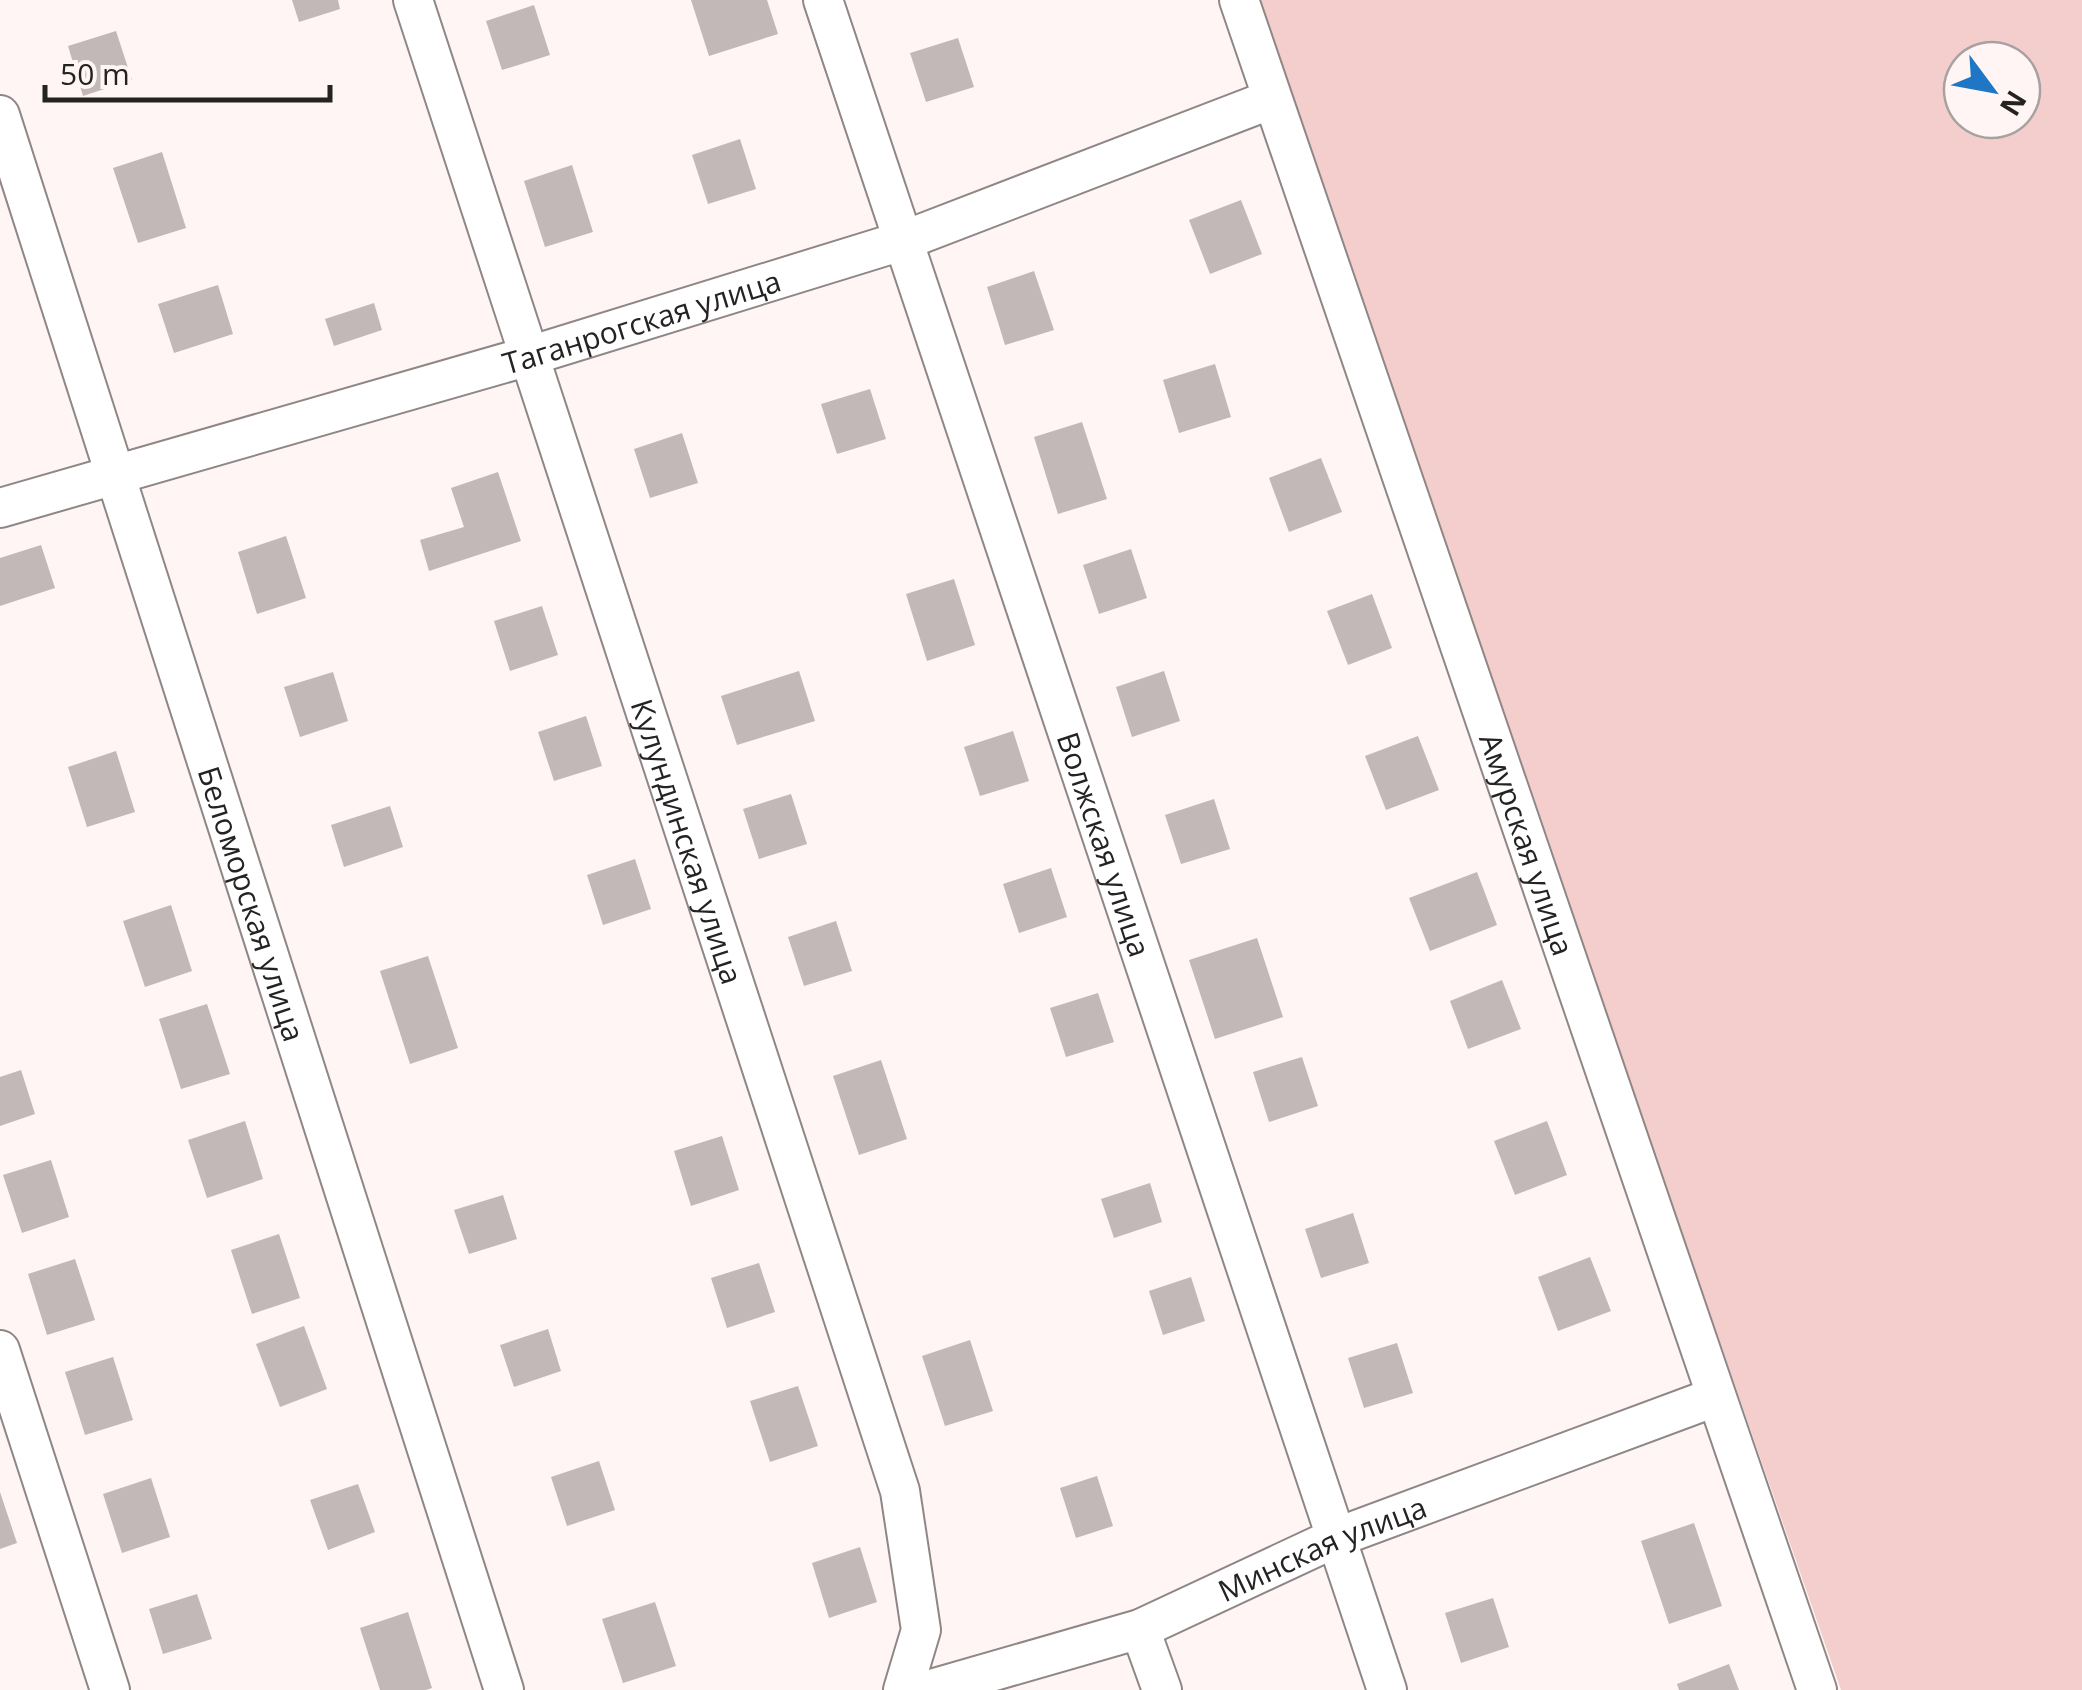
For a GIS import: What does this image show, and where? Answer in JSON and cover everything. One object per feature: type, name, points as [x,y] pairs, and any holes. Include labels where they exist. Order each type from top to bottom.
[{"type":"street","name":"Кулундинская улица","points":[[412,0],[900,1491],[921,1630],[902,1690]]},
{"type":"street","name":"Волжская улица","points":[[824,0],[1386,1690]]},
{"type":"street","name":"Амурская улица","points":[[1239,0],[1816,1690]]},
{"type":"street","name":"Таганрогская улица","points":[[0,508],[530,356],[905,240],[1272,99]]},
{"type":"street","name":"Беломорская улица","points":[[0,115],[504,1690]]},
{"type":"street","points":[[0,1350],[110,1690]]},
{"type":"street","name":"Минская улица","points":[[928,1690],[1140,1628],[1335,1538],[1715,1398]]},
{"type":"street","points":[[1140,1628],[1162,1690]]},
{"type":"shaded area","points":[[1257,0],[2082,0],[2082,1690],[1841,1690],[1285,91]]},
{"type":"building","points":[[292,0],[338,0],[340,9],[299,22]]},
{"type":"building","points":[[691,0],[767,0],[778,34],[709,56]]},
{"type":"building","points":[[534,5],[550,55],[502,70],[486,21]]},
{"type":"building","points":[[116,31],[132,80],[83,96],[68,46]]},
{"type":"building","points":[[958,38],[974,87],[926,102],[910,53]]},
{"type":"building","points":[[740,139],[756,189],[708,204],[692,155]]},
{"type":"building","points":[[162,152],[186,228],[138,243],[113,168]]},
{"type":"building","points":[[572,165],[593,232],[545,247],[524,181]]},
{"type":"building","points":[[1241,200],[1262,254],[1210,274],[1189,220]]},
{"type":"building","points":[[1034,271],[1054,330],[1005,345],[987,287]]},
{"type":"building","points":[[218,285],[233,334],[174,353],[158,304]]},
{"type":"building","points":[[374,303],[382,330],[334,346],[325,319]]},
{"type":"building","points":[[1215,364],[1231,417],[1179,433],[1163,380]]},
{"type":"building","points":[[870,389],[886,439],[837,454],[821,404]]},
{"type":"building","points":[[1082,422],[1107,499],[1058,514],[1034,437]]},
{"type":"building","points":[[682,433],[698,483],[650,498],[634,449]]},
{"type":"building","points":[[1321,458],[1342,512],[1289,532],[1269,478]]},
{"type":"building","points":[[498,472],[521,541],[429,571],[420,540],[464,527],[451,488]]},
{"type":"building","points":[[286,536],[306,598],[257,614],[238,552]]},
{"type":"building","points":[[41,545],[55,588],[0,606],[0,558]]},
{"type":"building","points":[[1131,549],[1147,598],[1099,614],[1083,565]]},
{"type":"building","points":[[954,579],[975,645],[927,661],[906,594]]},
{"type":"building","points":[[1372,594],[1392,648],[1348,665],[1327,611]]},
{"type":"building","points":[[542,606],[558,655],[510,671],[494,621]]},
{"type":"building","points":[[799,671],[815,721],[737,745],[721,696]]},
{"type":"building","points":[[1164,671],[1180,721],[1132,737],[1116,687]]},
{"type":"building","points":[[333,672],[348,721],[300,737],[284,687]]},
{"type":"building","points":[[586,716],[602,766],[554,781],[538,732]]},
{"type":"building","points":[[1013,731],[1029,781],[980,796],[964,747]]},
{"type":"building","points":[[1418,736],[1439,790],[1386,810],[1365,756]]},
{"type":"building","points":[[116,751],[135,812],[87,827],[68,767]]},
{"type":"building","points":[[791,794],[807,844],[759,859],[743,809]]},
{"type":"building","points":[[1214,799],[1230,849],[1181,864],[1165,815]]},
{"type":"building","points":[[390,806],[403,847],[344,867],[331,825]]},
{"type":"building","points":[[635,859],[651,909],[603,925],[587,875]]},
{"type":"building","points":[[1051,868],[1067,917],[1019,933],[1003,884]]},
{"type":"building","points":[[1477,872],[1497,925],[1430,951],[1409,898]]},
{"type":"building","points":[[171,905],[192,971],[145,987],[123,921]]},
{"type":"building","points":[[836,921],[852,971],[804,986],[788,937]]},
{"type":"building","points":[[1257,938],[1283,1017],[1215,1039],[1189,960]]},
{"type":"building","points":[[428,956],[458,1048],[410,1064],[380,971]]},
{"type":"building","points":[[1502,980],[1521,1029],[1468,1049],[1450,1001]]},
{"type":"building","points":[[1098,993],[1114,1042],[1066,1057],[1050,1008]]},
{"type":"building","points":[[207,1004],[230,1074],[181,1089],[159,1019]]},
{"type":"building","points":[[1302,1057],[1318,1106],[1269,1122],[1253,1072]]},
{"type":"building","points":[[881,1060],[907,1139],[859,1155],[833,1076]]},
{"type":"building","points":[[21,1070],[35,1114],[0,1126],[0,1077]]},
{"type":"building","points":[[245,1121],[263,1179],[207,1198],[188,1140]]},
{"type":"building","points":[[1547,1121],[1567,1175],[1515,1195],[1494,1141]]},
{"type":"building","points":[[722,1136],[739,1190],[691,1206],[674,1151]]},
{"type":"building","points":[[51,1160],[69,1217],[22,1233],[3,1175]]},
{"type":"building","points":[[1150,1183],[1162,1222],[1114,1238],[1101,1199]]},
{"type":"building","points":[[503,1195],[517,1239],[469,1254],[454,1210]]},
{"type":"building","points":[[1353,1213],[1369,1263],[1321,1278],[1305,1229]]},
{"type":"building","points":[[279,1234],[300,1298],[252,1314],[231,1250]]},
{"type":"building","points":[[1590,1257],[1611,1311],[1558,1331],[1538,1277]]},
{"type":"building","points":[[75,1259],[95,1320],[47,1335],[28,1274]]},
{"type":"building","points":[[759,1263],[775,1312],[727,1328],[711,1278]]},
{"type":"building","points":[[1191,1277],[1205,1321],[1163,1335],[1149,1291]]},
{"type":"building","points":[[304,1326],[327,1389],[280,1407],[256,1344]]},
{"type":"building","points":[[548,1329],[561,1371],[514,1387],[500,1345]]},
{"type":"building","points":[[970,1340],[993,1411],[945,1426],[922,1356]]},
{"type":"building","points":[[1397,1343],[1413,1393],[1364,1408],[1348,1358]]},
{"type":"building","points":[[113,1357],[133,1420],[85,1435],[65,1372]]},
{"type":"building","points":[[798,1386],[818,1446],[770,1462],[750,1401]]},
{"type":"building","points":[[599,1461],[615,1510],[567,1526],[551,1477]]},
{"type":"building","points":[[1097,1476],[1113,1526],[1076,1538],[1060,1488]]},
{"type":"building","points":[[151,1478],[170,1537],[122,1553],[103,1494]]},
{"type":"building","points":[[358,1484],[375,1532],[328,1550],[310,1500]]},
{"type":"building","points":[[0,1492],[17,1543],[0,1549]]},
{"type":"building","points":[[1694,1523],[1722,1606],[1669,1624],[1641,1541]]},
{"type":"building","points":[[860,1547],[877,1602],[829,1618],[812,1563]]},
{"type":"building","points":[[197,1594],[212,1639],[163,1654],[149,1609]]},
{"type":"building","points":[[1493,1598],[1509,1647],[1461,1663],[1445,1613]]},
{"type":"building","points":[[655,1602],[676,1666],[623,1683],[602,1619]]},
{"type":"building","points":[[408,1612],[432,1688],[380,1690],[360,1628]]},
{"type":"building","points":[[1729,1664],[1739,1690],[1679,1690],[1677,1684]]}]
